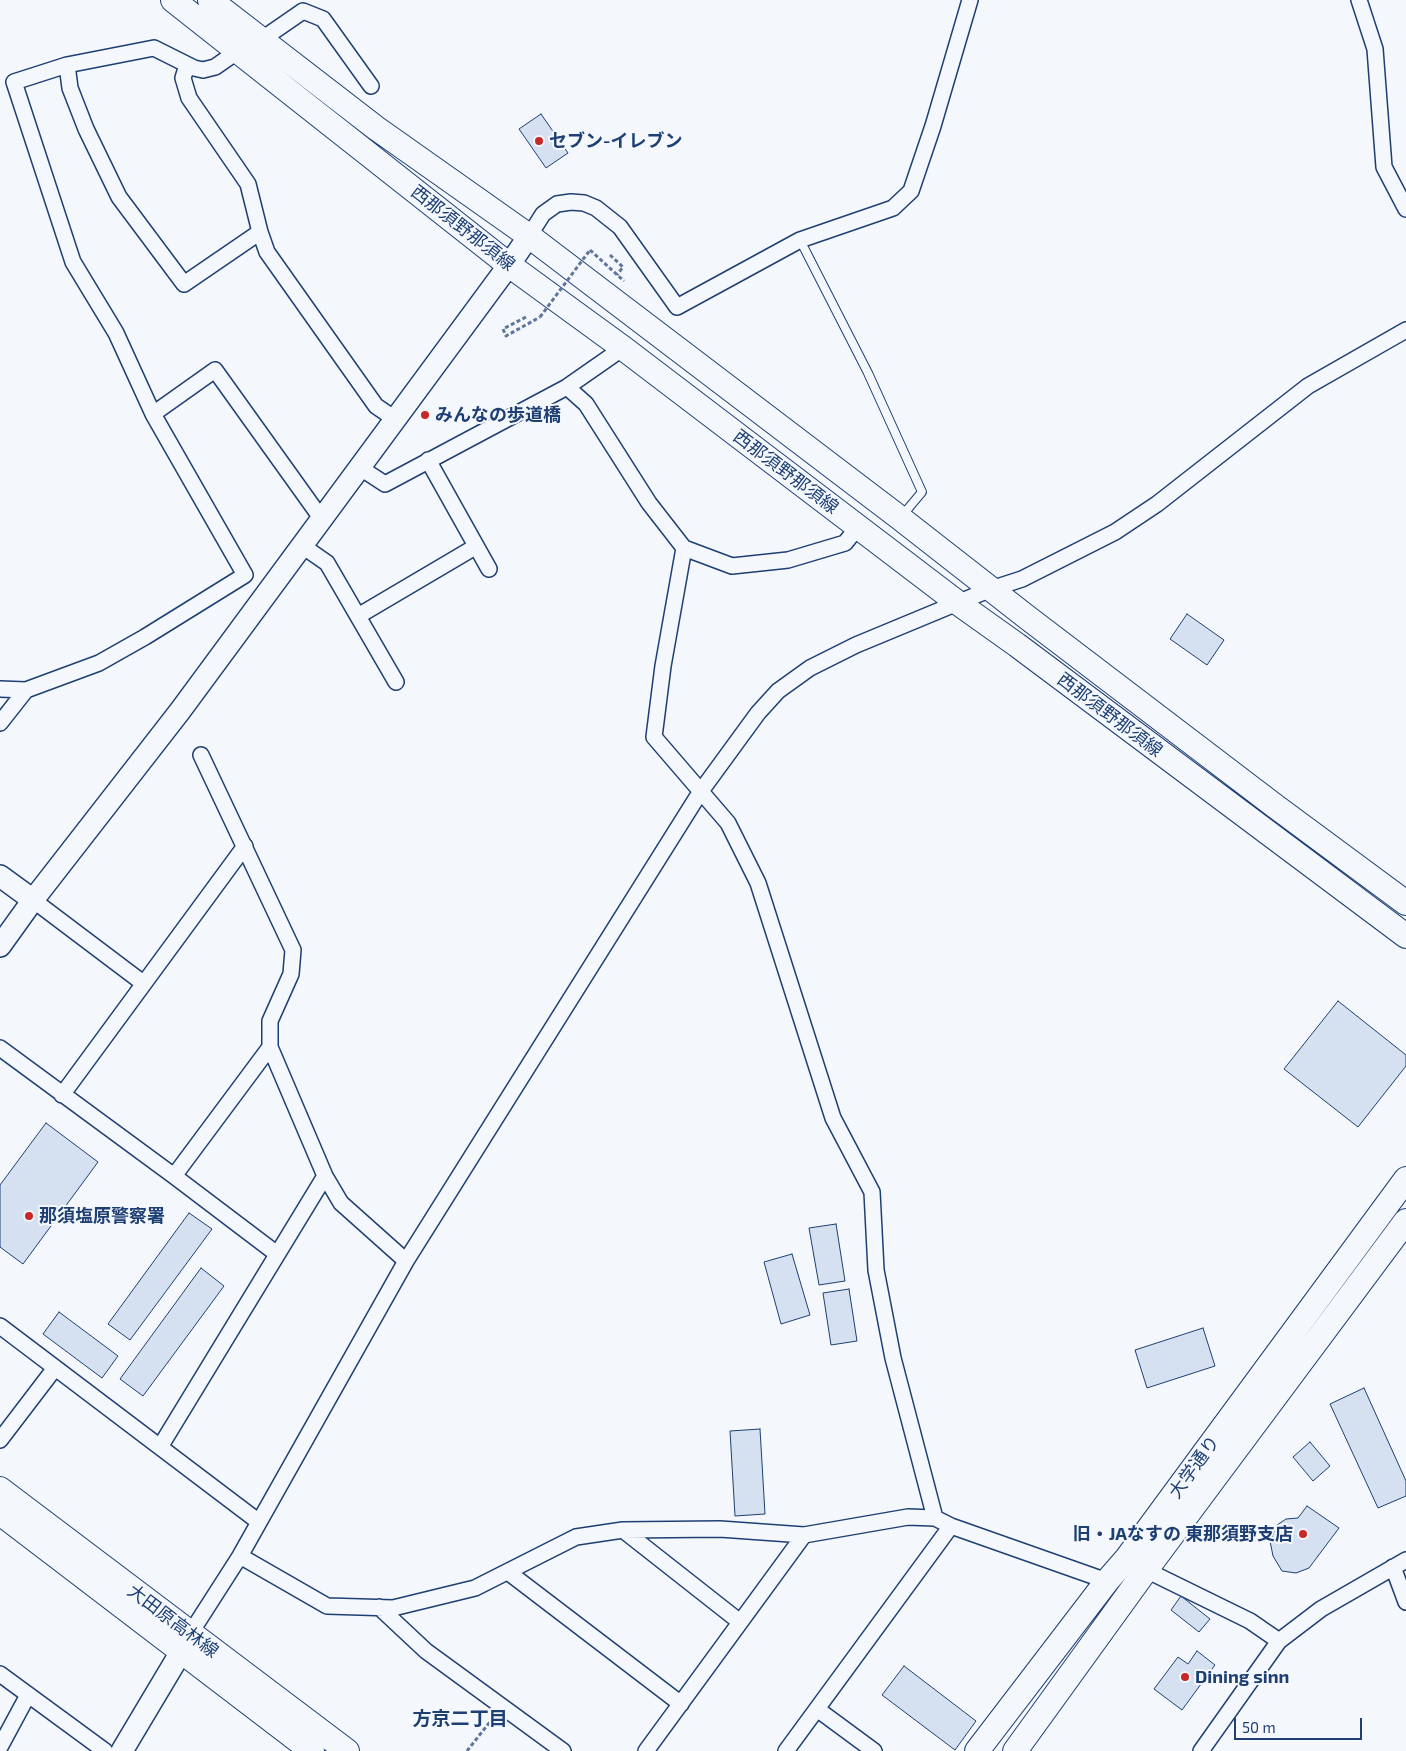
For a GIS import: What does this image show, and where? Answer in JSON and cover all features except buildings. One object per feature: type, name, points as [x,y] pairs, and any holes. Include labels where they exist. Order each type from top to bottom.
[{"type":"main road","name":"西那須野那須線","points":[[173,0],[510,265],[623,348],[958,603],[1406,936]]},
{"type":"main road","name":"西那須野那須線","points":[[210,0],[376,128],[529,236],[1275,806],[1406,903]]},
{"type":"main road","name":"大学通り","points":[[977,1751],[1107,1582],[1128,1558],[1406,1179]]},
{"type":"main road","name":"大学通り","points":[[1016,1751],[1146,1570],[1406,1221]]},
{"type":"main road","name":"大田原高林線","points":[[0,1489],[312,1751]]},
{"type":"main road","name":"大田原高林線","points":[[0,1513],[185,1643],[347,1751]]},
{"type":"street","points":[[0,946],[33,900],[180,711],[510,265],[543,214],[557,204],[571,202],[584,203],[596,208],[620,227],[677,307],[800,240],[893,208],[911,191],[933,126],[970,0]]},
{"type":"street","points":[[1359,0],[1376,50],[1384,167],[1406,209]]},
{"type":"street","points":[[0,689],[26,690],[99,663],[245,575],[154,414],[116,334],[72,262],[14,82],[67,65],[154,48],[187,65],[203,70],[214,67],[238,51],[261,40],[303,11],[324,19],[371,86]]},
{"type":"street","points":[[67,65],[70,88],[86,129],[120,197],[184,284],[260,232]]},
{"type":"street","points":[[187,65],[183,78],[189,98],[248,184],[267,252],[376,406],[395,419]]},
{"type":"street","points":[[122,1751],[185,1643],[240,1556],[406,1261],[700,791],[758,713],[778,691],[810,668],[856,645],[991,589],[1022,579],[1115,532],[1157,504],[1308,386],[1406,330]]},
{"type":"street","points":[[359,467],[386,484],[567,387],[623,348]]},
{"type":"street","points":[[154,414],[214,370],[321,518]]},
{"type":"street","points":[[567,387],[586,404],[649,503],[684,548],[732,566],[788,560],[845,543],[858,527]]},
{"type":"street","points":[[428,460],[489,569]]},
{"type":"street","points":[[301,546],[327,563],[396,682]]},
{"type":"street","points":[[358,616],[475,546]]},
{"type":"street","points":[[684,548],[654,737],[728,823],[758,883],[833,1118],[872,1192],[876,1270],[893,1358],[935,1518]]},
{"type":"street","points":[[0,723],[26,690]]},
{"type":"street","points":[[201,755],[293,950],[291,974],[270,1022],[270,1047],[325,1176],[341,1203],[406,1261]]},
{"type":"street","points":[[62,1095],[245,846]]},
{"type":"street","points":[[0,876],[143,983]]},
{"type":"street","points":[[174,1176],[270,1047]]},
{"type":"street","points":[[0,1048],[277,1254]]},
{"type":"street","points":[[160,1447],[325,1176]]},
{"type":"street","points":[[0,1326],[258,1522]]},
{"type":"street","points":[[0,1440],[55,1368]]},
{"type":"street","points":[[240,1556],[327,1606],[393,1608],[475,1588],[576,1537],[623,1530],[720,1529],[804,1535],[908,1517],[935,1518],[951,1526],[1107,1582]]},
{"type":"street","points":[[786,1751],[951,1526]]},
{"type":"street","points":[[623,1530],[740,1622]]},
{"type":"street","points":[[646,1751],[804,1535]]},
{"type":"street","points":[[1201,1751],[1279,1641],[1320,1609],[1400,1564],[1406,1602]]},
{"type":"street","points":[[1146,1570],[1250,1621],[1279,1641]]},
{"type":"street","points":[[508,1572],[681,1704]]},
{"type":"street","points":[[379,1607],[426,1651],[563,1751]]},
{"type":"street","points":[[0,1674],[105,1751]]},
{"type":"street","points":[[0,1747],[28,1695]]},
{"type":"street","points":[[817,1709],[874,1751]]},
{"type":"lane","points":[[800,240],[868,373],[922,492],[900,518]]},
{"type":"path","points":[[526,317],[503,329],[506,336],[540,317],[590,250],[630,286]]},
{"type":"path","points":[[610,255],[623,267],[617,275]]},
{"type":"path","points":[[467,1751],[501,1707]]},
{"type":"place","name":"セブン-イレブン","points":[[539,141]]},
{"type":"place","name":"みんなの歩道橋","points":[[425,415]]},
{"type":"place","name":"那須塩原警察署","points":[[29,1216]]},
{"type":"place","name":"旧・JAなすの 東那須野支店","points":[[1303,1534]]},
{"type":"place","name":"Dining sinn","points":[[1185,1677]]},
{"type":"district","name":"方京二丁目","points":[[460,1719]]}]
